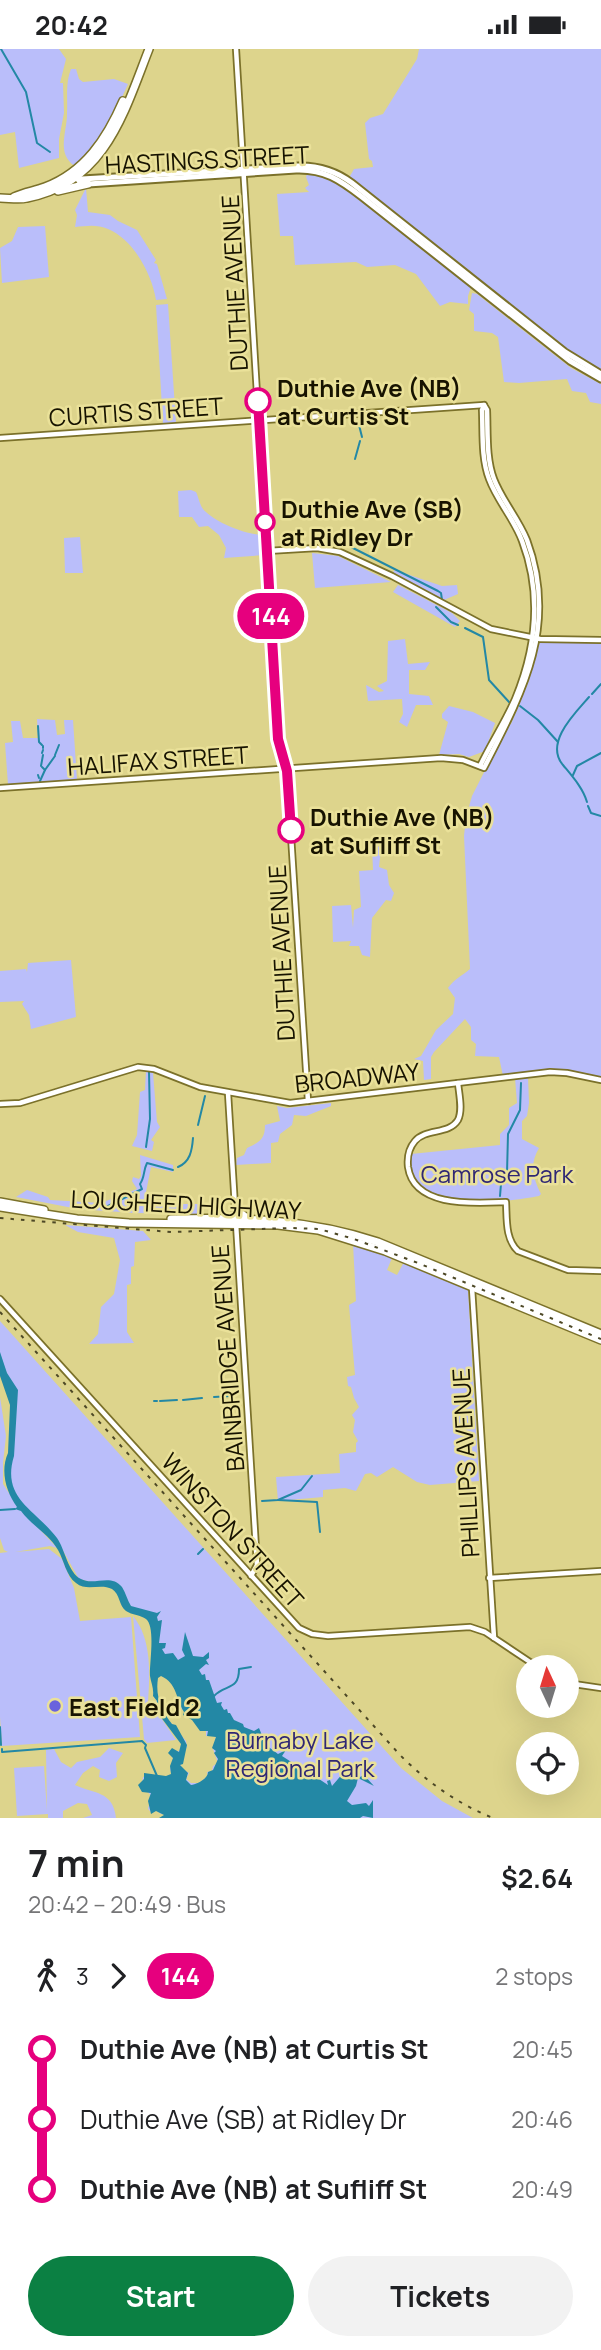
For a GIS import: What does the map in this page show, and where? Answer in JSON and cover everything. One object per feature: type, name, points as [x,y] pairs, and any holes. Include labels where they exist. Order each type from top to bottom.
[{"type":"main road","points":[[75,174],[93,162],[110,140],[146,49]]},
{"type":"main road","name":"HASTINGS STREET","points":[[75,174],[79,181],[88,184],[296,166],[317,167],[343,179]]},
{"type":"main road","name":"HASTINGS STREET","points":[[75,174],[84,180],[93,180],[310,170],[343,179]]},
{"type":"main road","name":"HASTINGS STREET","points":[[14,197],[24,199],[54,189],[75,174]]},
{"type":"main road","name":"HASTINGS STREET","points":[[0,198],[14,197],[75,174]]},
{"type":"main road","points":[[343,179],[570,361],[601,377]]},
{"type":"main road","points":[[54,189],[59,191],[88,184]]},
{"type":"main road","name":"LOUGHEED HIGHWAY","points":[[0,1202],[100,1217],[235,1221],[291,1226],[344,1237],[385,1251],[601,1341]]},
{"type":"main road","name":"LOUGHEED HIGHWAY","points":[[0,1207],[129,1223],[247,1219],[293,1221],[357,1235],[601,1334]]},
{"type":"main road","points":[[234,1208],[247,1219]]},
{"type":"street","name":"DUTHIE AVENUE","points":[[236,49],[279,743],[286,768],[307,1101]]},
{"type":"street","name":"CURTIS STREET","points":[[0,438],[484,405],[487,410],[489,457],[493,476],[520,525],[534,562],[539,599],[535,637]]},
{"type":"street","points":[[267,550],[325,549],[353,556],[481,625],[506,633],[601,640]]},
{"type":"street","name":"HALIFAX STREET","points":[[0,788],[441,758],[460,759],[482,767],[513,703],[535,637]]},
{"type":"street","name":"BROADWAY","points":[[0,1104],[20,1103],[138,1067],[154,1069],[194,1086],[282,1102],[554,1072],[601,1080]]},
{"type":"street","points":[[458,1083],[460,1112],[456,1123],[446,1129],[427,1132],[417,1139],[410,1151],[408,1162],[412,1178],[423,1190],[451,1202],[506,1202],[509,1240],[517,1251],[568,1271],[601,1271]]},
{"type":"street","name":"BAINBRIDGE AVENUE","points":[[228,1093],[257,1565],[251,1576]]},
{"type":"street","name":"PHILLIPS AVENUE","points":[[472,1287],[494,1638]]},
{"type":"street","name":"WINSTON STREET","points":[[0,1299],[296,1625],[318,1636],[462,1627],[476,1629],[520,1655]]},
{"type":"street","points":[[489,1578],[601,1570]]},
{"type":"street","points":[[579,1685],[601,1688]]},
{"type":"green space","points":[[0,49],[59,49],[66,59],[60,83],[63,83],[64,113],[59,158],[19,168],[15,132],[0,135]]},
{"type":"green space","points":[[419,49],[601,49],[601,371],[558,345],[552,336],[503,301],[470,271],[351,179],[354,169],[373,167],[369,159],[365,123],[370,118],[383,114],[417,59]]},
{"type":"green space","points":[[71,69],[76,69],[83,82],[114,79],[128,84],[106,128],[75,166],[69,161],[64,149],[67,86]]},
{"type":"green space","points":[[308,172],[323,175],[344,186],[471,287],[468,304],[450,302],[440,306],[416,274],[395,265],[367,267],[356,262],[295,265],[293,236],[280,236],[277,194],[309,192],[305,188],[309,185],[306,177]]},
{"type":"green space","points":[[86,188],[88,212],[110,215],[137,230],[156,260],[154,263],[157,264],[167,299],[156,300],[146,269],[133,249],[117,234],[100,226],[75,227],[75,210]]},
{"type":"green space","points":[[45,226],[49,277],[2,283],[0,248],[12,241],[18,227]]},
{"type":"green space","points":[[472,293],[477,294],[571,368],[601,384],[601,404],[590,402],[586,393],[572,391],[567,379],[504,382],[498,337],[492,333],[474,331],[474,314],[469,310]]},
{"type":"green space","points":[[168,304],[176,423],[163,425],[156,305]]},
{"type":"green space","points":[[178,491],[196,492],[204,510],[218,521],[242,531],[264,535],[265,555],[224,558],[226,548],[219,535],[208,526],[199,527],[192,517],[179,517]]},
{"type":"green space","points":[[80,537],[83,573],[65,573],[64,538]]},
{"type":"green space","points":[[312,553],[338,556],[391,582],[315,588]]},
{"type":"green space","points":[[395,570],[442,586],[457,585],[458,594],[444,600],[393,572]]},
{"type":"green space","points":[[398,585],[452,613],[460,621],[455,627],[393,592]]},
{"type":"green space","points":[[405,639],[408,664],[430,662],[425,670],[409,670],[409,694],[429,696],[433,705],[416,705],[407,727],[399,722],[403,714],[402,699],[368,701],[366,685],[379,692],[384,691],[377,686],[387,681],[388,641]]},
{"type":"green space","points":[[546,641],[601,642],[601,1078],[556,1070],[503,1076],[499,1057],[475,1056],[476,1044],[471,1040],[471,1027],[465,1019],[434,1052],[431,1057],[431,1079],[424,1080],[423,1061],[414,1059],[421,1056],[436,1030],[453,1014],[455,998],[448,988],[470,969],[464,836],[466,817],[472,796],[508,725],[511,724],[529,680],[538,646]]},
{"type":"green space","points":[[449,706],[473,712],[495,723],[485,751],[469,757],[459,754],[439,755],[448,722],[442,718],[442,714]]},
{"type":"green space","points":[[37,719],[55,720],[57,735],[65,734],[64,720],[73,720],[77,780],[8,785],[5,743],[13,742],[11,721],[20,721],[23,738],[38,738]]},
{"type":"green space","points":[[376,844],[381,849],[379,867],[387,870],[389,885],[394,893],[391,901],[386,900],[372,918],[370,957],[362,955],[359,946],[349,946],[351,941],[333,942],[332,906],[351,905],[353,928],[354,910],[361,907],[359,871],[373,870],[372,846]]},
{"type":"green space","points":[[71,960],[76,1017],[31,1029],[29,1015],[22,1004],[24,1001],[0,1002],[0,971],[26,969],[27,972],[28,963]]},
{"type":"green space","points":[[146,1071],[153,1073],[157,1122],[160,1127],[151,1140],[154,1142],[152,1151],[132,1146],[137,1135],[140,1092],[145,1090]]},
{"type":"green space","name":"Camrose Park","points":[[528,1077],[529,1103],[527,1116],[522,1121],[522,1139],[539,1148],[533,1171],[541,1194],[523,1199],[480,1202],[438,1196],[422,1187],[412,1173],[411,1154],[500,1145],[500,1134],[509,1125],[509,1108],[517,1103],[515,1078]]},
{"type":"green space","points":[[331,1103],[331,1106],[306,1116],[294,1115],[292,1125],[280,1134],[278,1142],[271,1143],[271,1163],[236,1165],[237,1158],[244,1155],[247,1148],[261,1140],[265,1125],[280,1121],[277,1106],[287,1108]]},
{"type":"green space","points":[[140,1155],[173,1165],[173,1172],[151,1167],[146,1192],[147,1204],[200,1204],[200,1214],[78,1209],[16,1197],[27,1190],[50,1200],[101,1203],[137,1189],[132,1181],[133,1177],[139,1179],[141,1176]]},
{"type":"green space","points":[[65,1225],[143,1231],[151,1240],[135,1242],[131,1284],[127,1285],[127,1332],[134,1343],[89,1344],[98,1334],[101,1307],[114,1294],[120,1260],[114,1238],[78,1232]]},
{"type":"green space","points":[[353,1244],[392,1258],[387,1270],[397,1275],[404,1262],[468,1289],[479,1481],[430,1485],[417,1482],[393,1467],[377,1477],[371,1473],[365,1474],[356,1491],[345,1488],[323,1490],[323,1497],[278,1501],[276,1477],[340,1473],[339,1454],[356,1452],[358,1441],[353,1432],[355,1420],[352,1415],[359,1407],[351,1387],[348,1386],[347,1377],[355,1375],[349,1305],[356,1301]]},
{"type":"green space","name":"Burnaby Lake Regional Park","points":[[0,1321],[401,1768],[442,1801],[473,1818],[237,1818],[161,1814],[148,1809],[151,1796],[142,1784],[143,1777],[172,1775],[170,1769],[174,1760],[170,1753],[179,1751],[183,1744],[156,1705],[157,1698],[153,1692],[155,1686],[161,1711],[186,1741],[183,1763],[180,1764],[182,1769],[189,1773],[186,1779],[191,1783],[199,1783],[218,1763],[213,1749],[216,1737],[206,1736],[206,1730],[178,1704],[176,1686],[163,1674],[155,1616],[132,1608],[120,1589],[79,1579],[57,1540],[33,1517],[11,1489],[9,1469],[16,1394],[0,1358]]},
{"type":"green space","points":[[0,1397],[6,1436],[3,1484],[16,1504],[57,1548],[50,1546],[15,1552],[49,1549],[62,1559],[74,1588],[80,1621],[131,1617],[140,1737],[2,1746],[0,1553],[8,1552],[4,1550],[0,1538]]},
{"type":"green space","points":[[133,1616],[147,1646],[148,1703],[176,1740],[147,1743],[144,1739]]},
{"type":"green space","points":[[109,1748],[123,1753],[116,1763],[117,1777],[109,1781],[99,1777],[100,1770],[93,1766],[83,1773],[75,1785],[101,1794],[111,1802],[116,1818],[83,1818],[92,1815],[87,1804],[78,1803],[63,1811],[63,1818],[48,1818],[48,1814],[17,1816],[14,1768],[44,1766],[47,1811],[46,1750],[54,1749],[61,1762],[71,1768],[77,1762],[100,1757]]},
{"type":"shaded area","points":[[0,1352],[7,1373],[18,1390],[12,1483],[22,1502],[57,1538],[77,1576],[86,1581],[108,1580],[118,1583],[131,1606],[157,1613],[161,1611],[157,1617],[158,1621],[162,1620],[159,1643],[166,1643],[162,1649],[165,1654],[173,1653],[178,1660],[185,1656],[182,1650],[185,1632],[193,1656],[203,1657],[209,1652],[209,1658],[206,1660],[209,1665],[206,1664],[199,1670],[202,1675],[205,1674],[206,1680],[209,1680],[217,1703],[222,1702],[224,1710],[227,1709],[234,1720],[244,1727],[254,1731],[259,1728],[266,1745],[278,1754],[286,1750],[282,1756],[296,1765],[298,1770],[315,1772],[316,1777],[328,1785],[327,1781],[330,1780],[332,1786],[344,1772],[348,1776],[364,1775],[374,1786],[358,1778],[347,1801],[352,1805],[366,1803],[369,1806],[373,1800],[373,1818],[159,1818],[164,1815],[156,1811],[151,1814],[148,1801],[151,1793],[142,1792],[138,1785],[144,1779],[144,1773],[166,1776],[171,1774],[173,1758],[168,1753],[172,1748],[179,1752],[181,1744],[151,1704],[156,1704],[157,1701],[153,1696],[150,1676],[149,1623],[146,1619],[126,1611],[112,1589],[85,1587],[76,1583],[54,1544],[21,1511],[15,1509],[17,1507],[7,1488],[4,1474],[8,1453],[10,1405],[0,1376]],"holes":[[[161,1676],[176,1692],[183,1715],[192,1720],[200,1731],[208,1731],[207,1736],[216,1737],[212,1748],[218,1759],[213,1770],[208,1772],[202,1781],[191,1785],[186,1780],[188,1773],[180,1765],[183,1764],[187,1745],[176,1725],[172,1724],[165,1714],[158,1697],[158,1678]]]},
{"type":"waterway","points":[[1,49],[26,92],[37,143],[50,152]]},
{"type":"waterway","points":[[362,437],[359,425],[363,423],[363,418]]},
{"type":"waterway","points":[[355,459],[360,441]]},
{"type":"waterway","points":[[351,547],[438,591],[442,600]]},
{"type":"waterway","points":[[436,607],[451,622],[458,625]]},
{"type":"waterway","points":[[465,628],[483,637],[489,680],[509,702]]},
{"type":"waterway","points":[[592,694],[601,684]]},
{"type":"waterway","points":[[587,802],[558,756],[557,747],[564,729],[589,697]]},
{"type":"waterway","points":[[520,706],[538,720],[558,742]]},
{"type":"waterway","points":[[38,726],[39,742],[42,745]]},
{"type":"waterway","points":[[55,755],[59,745]]},
{"type":"waterway","points":[[573,775],[577,766],[601,753]]},
{"type":"waterway","points":[[41,766],[43,755]]},
{"type":"waterway","points":[[45,770],[55,756]]},
{"type":"waterway","points":[[40,781],[45,770],[42,767]]},
{"type":"waterway","points":[[588,806],[591,813],[601,816]]},
{"type":"waterway","points":[[146,1147],[150,1119],[149,1072]]},
{"type":"waterway","points":[[500,1196],[501,1184],[507,1173],[508,1134],[520,1110],[521,1083]]},
{"type":"waterway","points":[[198,1125],[205,1096]]},
{"type":"waterway","points":[[178,1167],[190,1155],[193,1138]]},
{"type":"waterway","points":[[104,1208],[142,1189],[140,1184],[147,1163],[173,1170]]},
{"type":"waterway","points":[[214,1397],[231,1396]]},
{"type":"waterway","points":[[183,1400],[202,1398]]},
{"type":"waterway","points":[[160,1401],[177,1400]]},
{"type":"waterway","points":[[262,1501],[278,1500],[301,1490],[312,1476]]},
{"type":"waterway","points":[[278,1500],[317,1502],[320,1532]]},
{"type":"waterway","points":[[0,1510],[15,1509]]},
{"type":"waterway","points":[[198,1554],[203,1549]]},
{"type":"waterway","points":[[214,1696],[237,1681],[239,1669],[251,1667]]},
{"type":"waterway","points":[[0,1727],[1,1745]]},
{"type":"waterway","points":[[284,1751],[288,1741],[299,1737]]},
{"type":"waterway","points":[[2,1749],[2,1752],[142,1741],[146,1745],[157,1776]]},
{"type":"railway","points":[[0,1218],[171,1232],[319,1229],[418,1263],[601,1339]]},
{"type":"railway","points":[[0,1312],[400,1755],[444,1791],[493,1818]]},
{"type":"bus line","name":"144","points":[[258,401],[278,739],[287,771],[291,830]]},
{"type":"place","name":"Duthie Ave (NB) at Curtis St","points":[[258,401]]},
{"type":"place","name":"Duthie Ave (SB) at Ridley Dr","points":[[265,522]]},
{"type":"place","name":"Duthie Ave (NB) at Sufliff St","points":[[291,830]]},
{"type":"place","name":"East Field 2","points":[[55,1706]]}]
